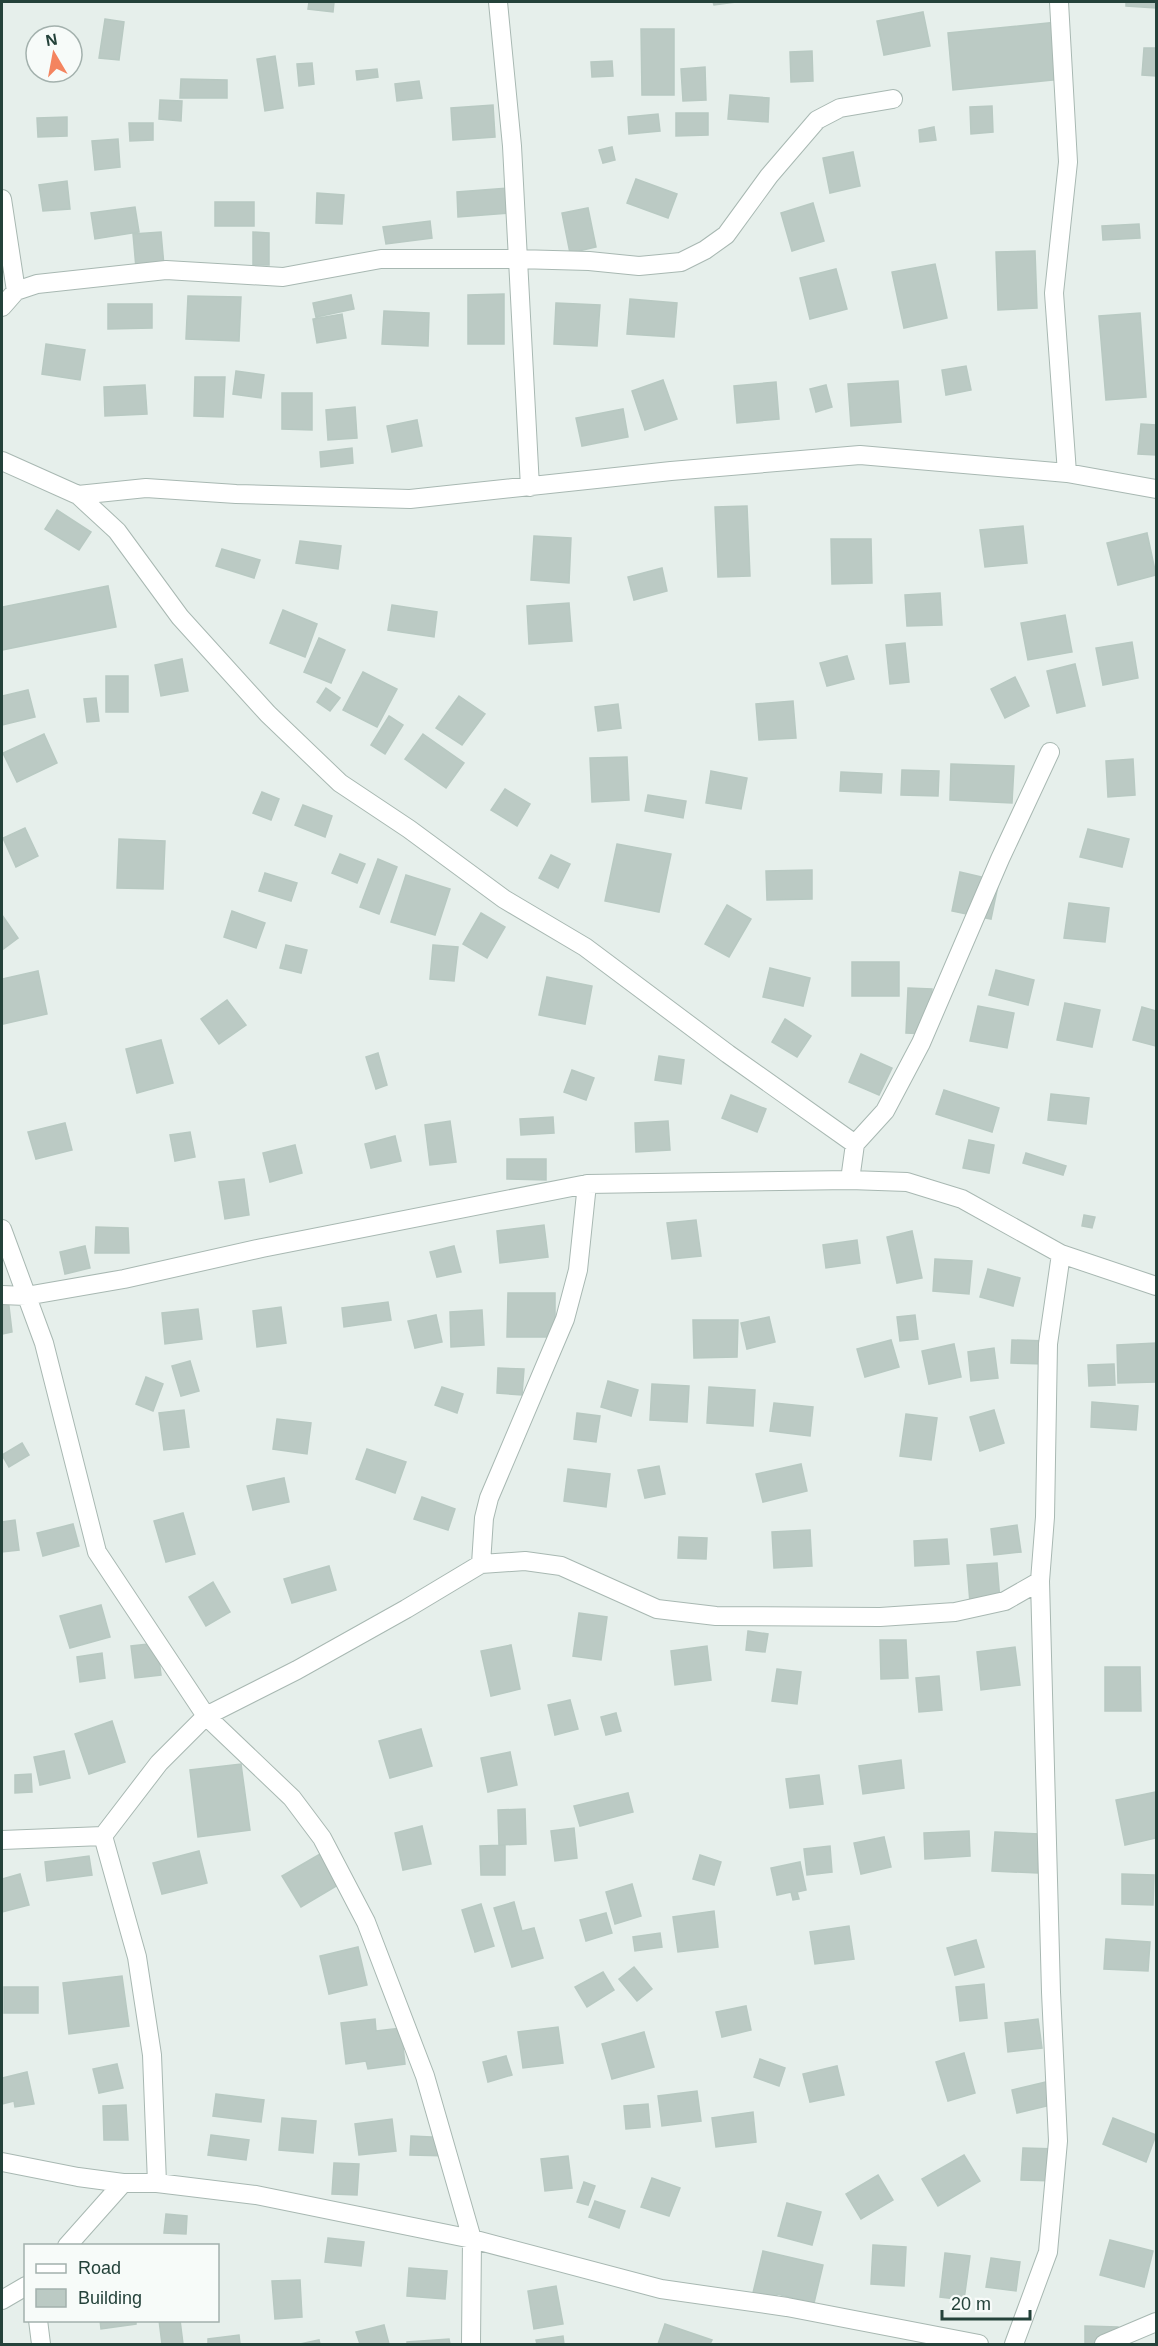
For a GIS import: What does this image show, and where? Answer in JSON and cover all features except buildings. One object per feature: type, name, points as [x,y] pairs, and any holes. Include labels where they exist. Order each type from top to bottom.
[{"type":"street","points":[[498,2],[512,146],[530,487]]},
{"type":"street","points":[[1059,2],[1068,162],[1054,293],[1067,472]]},
{"type":"street","points":[[2,307],[16,291],[38,284],[166,270],[283,277],[381,258],[589,261],[639,266],[681,262],[705,250],[726,235],[769,176],[816,120],[840,108],[893,99]]},
{"type":"street","points":[[2,199],[16,291]]},
{"type":"street","points":[[78,495],[146,488],[236,494],[410,499],[671,471],[860,455],[1067,472],[1156,489]]},
{"type":"street","points":[[2,461],[78,495],[117,531],[180,617],[268,714],[340,783],[409,829],[504,899],[585,947],[728,1054],[855,1144]]},
{"type":"street","points":[[850,1180],[855,1144],[885,1111],[921,1043],[1000,859],[1050,752]]},
{"type":"street","points":[[2,1295],[26,1296],[124,1279],[262,1248],[587,1184],[850,1180],[907,1182],[962,1199],[1061,1254],[1156,1286]]},
{"type":"street","points":[[481,1564],[484,1518],[489,1498],[565,1319],[578,1270],[587,1184]]},
{"type":"street","points":[[2,1229],[44,1343],[97,1552],[206,1716],[292,1798],[322,1838],[366,1922],[425,2076],[472,2239],[471,2344]]},
{"type":"street","points":[[1014,2344],[1048,2252],[1058,2141],[1051,1992],[1040,1581],[1046,1517],[1048,1344],[1061,1254]]},
{"type":"street","points":[[103,1836],[159,1763],[206,1716],[307,1664],[481,1564],[525,1561],[561,1566],[657,1609],[716,1616],[880,1617],[955,1612],[1005,1601],[1040,1581]]},
{"type":"street","points":[[2,1840],[103,1836]]},
{"type":"street","points":[[103,1836],[137,1957],[152,2055],[157,2183]]},
{"type":"street","points":[[2,2162],[123,2183],[157,2183],[256,2195],[472,2239],[661,2289],[787,2307],[979,2344]]},
{"type":"street","points":[[69,2244],[123,2183]]},
{"type":"street","points":[[2,2300],[24,2287]]},
{"type":"street","points":[[38,2322],[41,2344]]},
{"type":"street","points":[[1104,2344],[1156,2322]]}]
